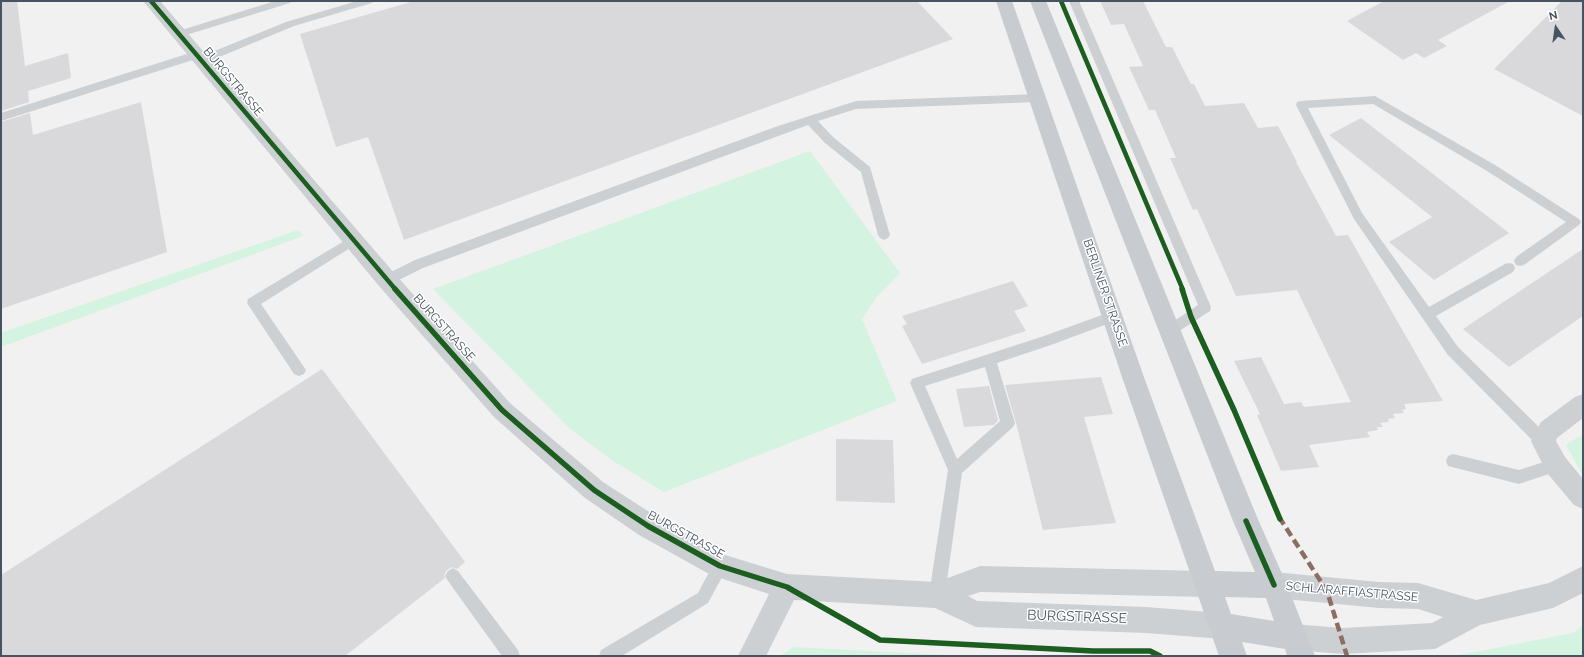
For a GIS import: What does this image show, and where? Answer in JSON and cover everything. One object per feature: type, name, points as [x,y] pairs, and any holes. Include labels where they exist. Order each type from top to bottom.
[{"type":"main road","name":"BERLINER STRASSE","points":[[1004,1],[1206,584],[1233,656]]},
{"type":"main road","points":[[1038,1],[1246,521],[1274,585],[1297,647]]},
{"type":"main road","points":[[1206,584],[1274,585]]},
{"type":"main road","points":[[1222,626],[1297,647]]},
{"type":"street","name":"BURGSTRASSE","points":[[151,1],[387,280],[502,410],[594,490],[648,526],[720,566],[787,587],[937,595],[976,614],[1146,620],[1222,626]]},
{"type":"street","points":[[1583,404],[1549,430],[1543,441],[1556,465],[1583,497]]},
{"type":"street","name":"BURGSTRASSE","points":[[937,595],[980,578],[1206,584]]},
{"type":"street","name":"SCHLARAFFIASTRASSE","points":[[1297,647],[1343,641],[1435,636],[1476,613],[1553,595],[1583,579]]},
{"type":"street","name":"SCHLARAFFIASTRASSE","points":[[1274,585],[1371,595],[1418,596],[1476,613]]},
{"type":"street","points":[[752,656],[787,587]]},
{"type":"lane","points":[[179,34],[286,1]]},
{"type":"lane","points":[[1,117],[199,57],[290,24],[368,1]]},
{"type":"lane","points":[[1074,1],[1205,307],[1170,331]]},
{"type":"lane","points":[[387,280],[426,261],[771,132],[856,105],[1038,98]]},
{"type":"lane","points":[[1520,261],[1579,222],[1375,100],[1301,105],[1358,216],[1453,352],[1543,441]]},
{"type":"lane","points":[[810,120],[828,140],[866,170],[884,235]]},
{"type":"lane","points":[[299,370],[253,303],[354,240]]},
{"type":"lane","points":[[1427,315],[1509,268]]},
{"type":"lane","points":[[937,595],[956,470],[917,383],[990,360],[1113,316]]},
{"type":"lane","points":[[956,470],[1008,423],[990,360]]},
{"type":"lane","points":[[1453,462],[1519,477],[1556,465]]},
{"type":"lane","points":[[607,656],[702,598],[720,566]]},
{"type":"lane","points":[[453,576],[512,656]]},
{"type":"green space","points":[[810,151],[900,273],[876,298],[862,319],[897,401],[664,492],[613,461],[569,428],[433,289]]},
{"type":"green space","points":[[298,230],[303,236],[1,347],[1,333]]},
{"type":"green space","points":[[1583,434],[1583,476],[1566,445]]},
{"type":"green space","points":[[1583,625],[1583,656],[1454,656],[1573,633]]},
{"type":"green space","points":[[793,647],[967,656],[780,656]]},
{"type":"building","points":[[1,1],[17,1],[25,66],[68,53],[71,78],[28,91],[29,102],[1,111]]},
{"type":"building","points":[[414,1],[917,1],[953,39],[404,240],[368,137],[336,147],[300,34]]},
{"type":"building","points":[[1100,1],[1143,1],[1166,47],[1172,47],[1191,84],[1194,84],[1205,106],[1244,103],[1258,128],[1278,126],[1336,236],[1348,235],[1443,401],[1404,404],[1406,409],[1402,410],[1404,413],[1393,414],[1395,418],[1388,419],[1389,422],[1380,423],[1383,427],[1377,427],[1378,430],[1367,432],[1370,437],[1309,445],[1319,467],[1281,471],[1257,415],[1260,414],[1234,361],[1261,357],[1284,404],[1301,402],[1304,407],[1351,402],[1297,290],[1236,296],[1197,209],[1193,210],[1170,158],[1176,158],[1155,110],[1149,110],[1129,67],[1143,66],[1124,24],[1111,25]]},
{"type":"building","points":[[1384,1],[1510,1],[1438,40],[1447,46],[1424,58],[1416,53],[1403,60],[1347,21]]},
{"type":"building","points":[[1562,1],[1583,1],[1583,116],[1494,69]]},
{"type":"building","points":[[141,102],[167,252],[1,309],[1,122],[30,113],[33,135]]},
{"type":"building","points":[[1361,118],[1509,233],[1434,280],[1389,242],[1432,217],[1329,135]]},
{"type":"building","points":[[1583,249],[1583,316],[1509,367],[1463,329]]},
{"type":"building","points":[[1013,281],[1028,306],[1014,311],[1026,331],[922,364],[902,326],[907,324],[902,316]]},
{"type":"building","points":[[322,369],[465,562],[457,569],[452,567],[447,570],[444,575],[445,578],[345,656],[1,656],[1,575]]},
{"type":"building","points":[[1101,377],[1113,414],[1084,417],[1116,523],[1043,530],[1005,385]]},
{"type":"building","points":[[989,386],[998,420],[994,425],[964,427],[956,389]]},
{"type":"building","points":[[836,439],[893,440],[895,503],[836,501]]},
{"type":"marked path","points":[[1279,517],[1327,591],[1347,656]]},
{"type":"cycle path","points":[[151,1],[387,280],[502,410],[594,490],[648,526],[720,566],[787,587],[880,640],[1093,651],[1150,651],[1160,656]]},
{"type":"cycle path","points":[[1061,1],[1185,295],[1191,317],[1234,410],[1280,519]]},
{"type":"cycle path","points":[[1246,521],[1274,585]]}]
